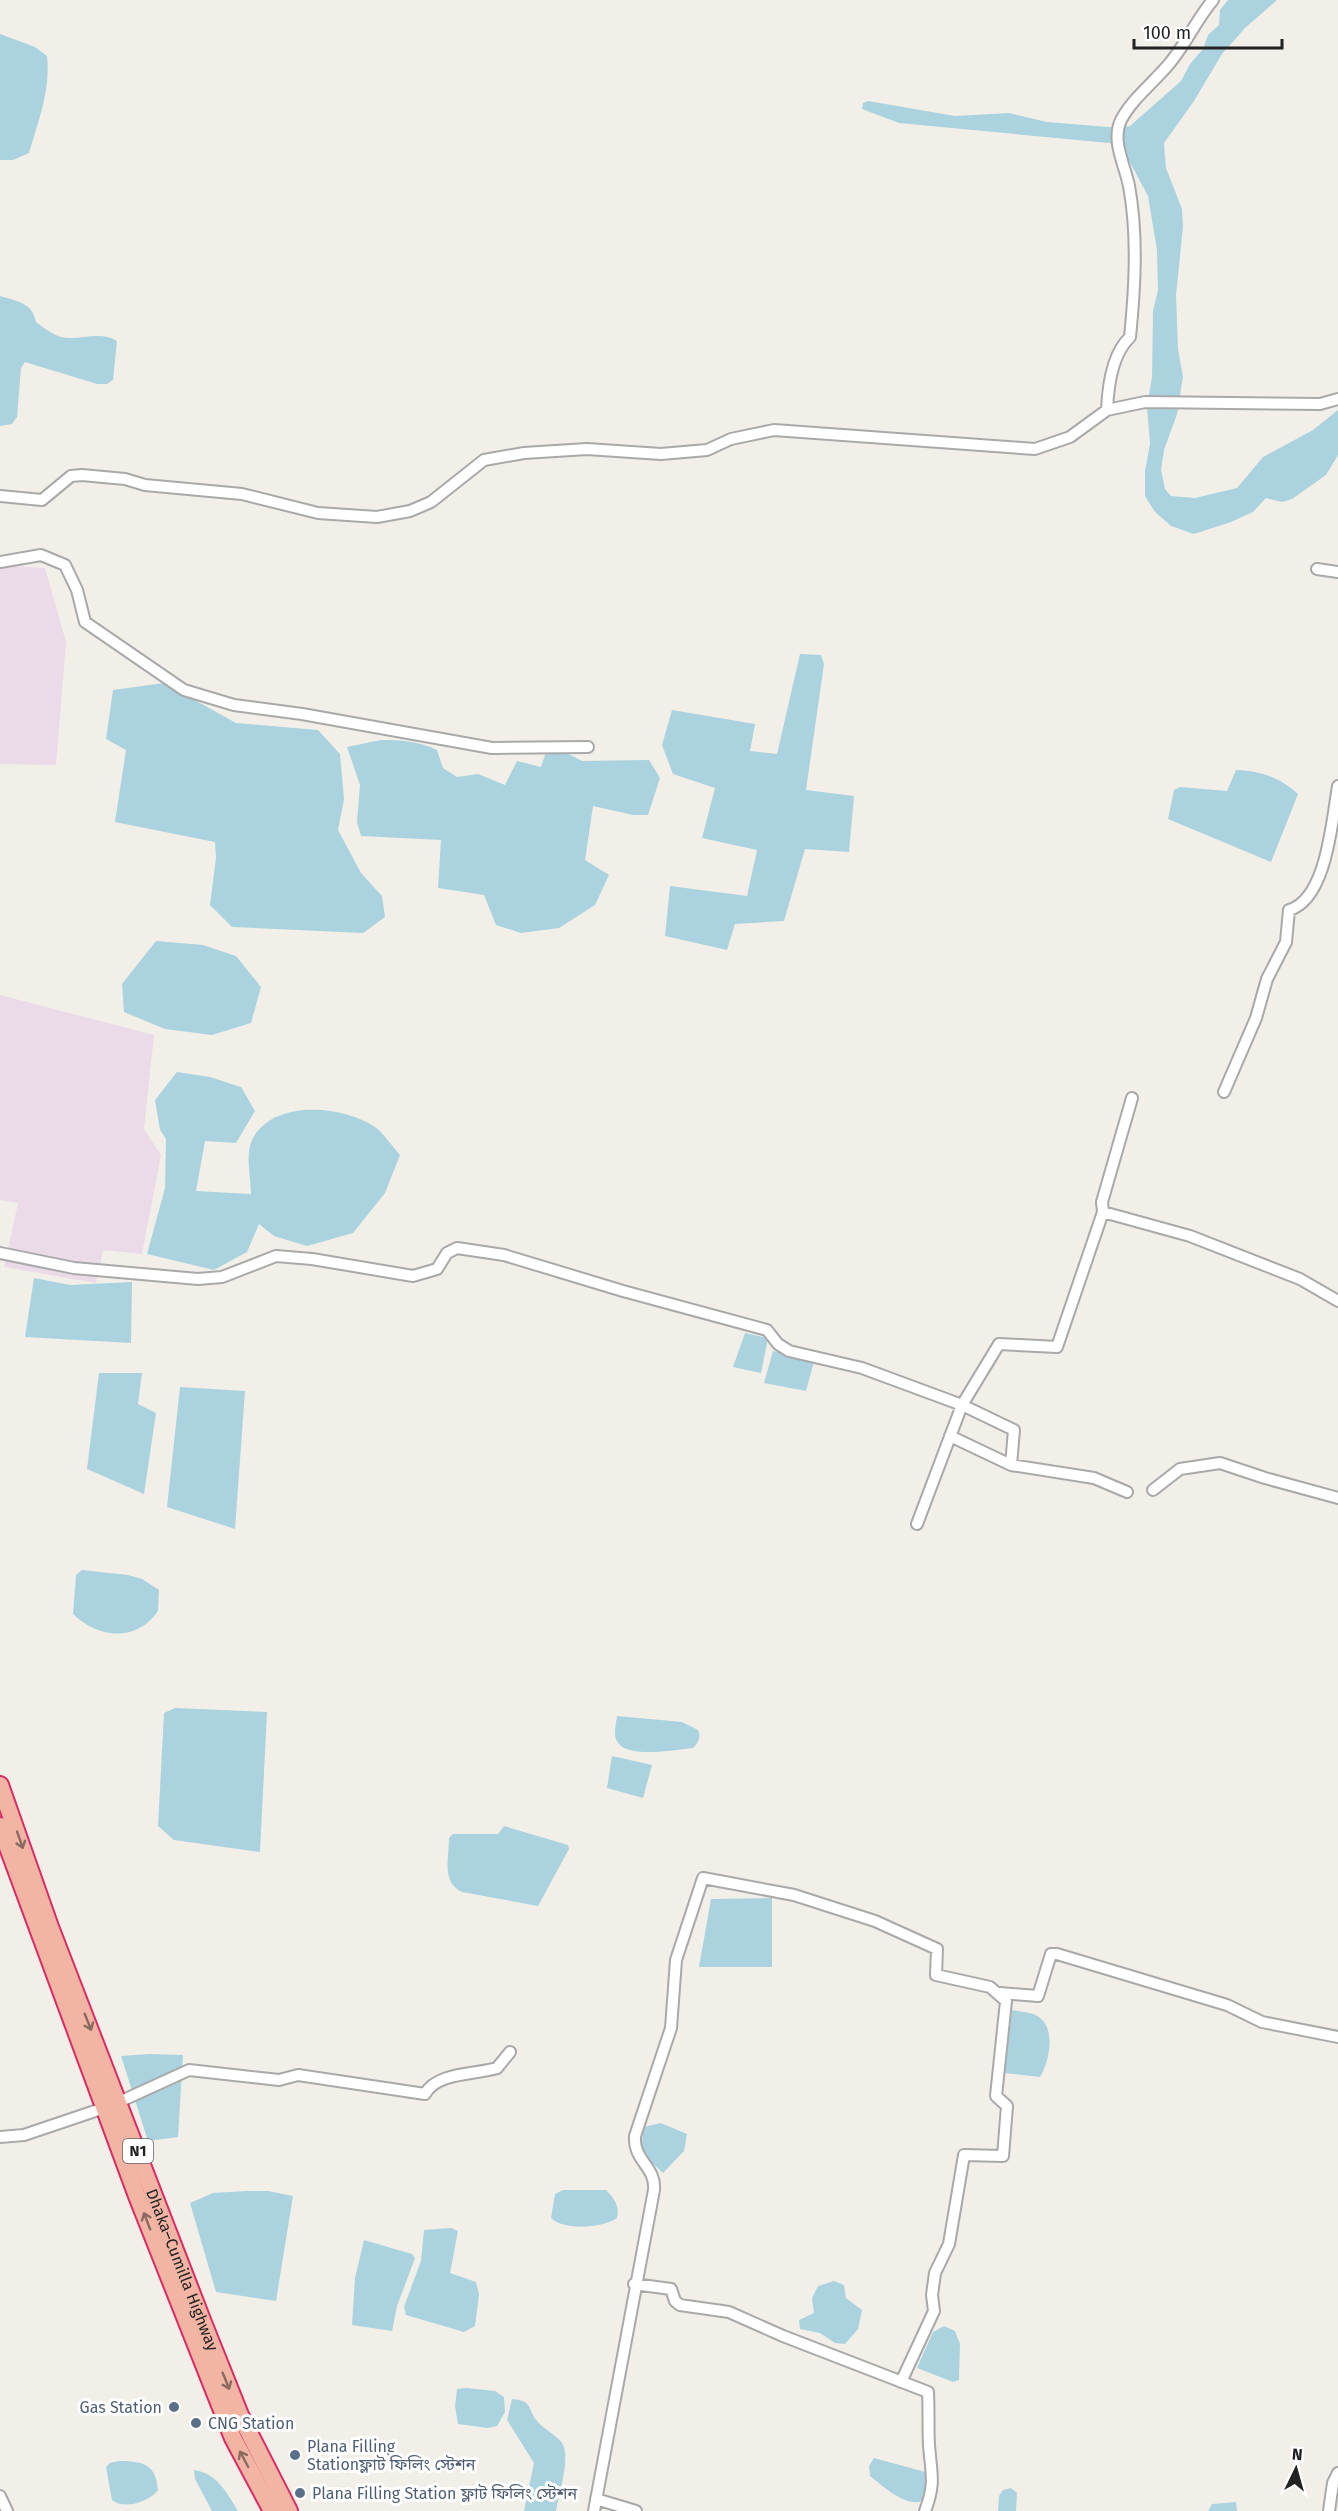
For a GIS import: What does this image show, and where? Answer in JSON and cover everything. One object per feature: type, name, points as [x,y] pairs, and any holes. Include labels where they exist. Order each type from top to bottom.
[{"type":"highway","name":"Dhaka–Cumilla Highway","points":[[0,1785],[232,2438],[272,2511]]},
{"type":"highway","name":"Dhaka–Cumilla Highway","points":[[0,1826],[240,2415],[289,2511]]},
{"type":"street","points":[[1107,410],[1114,365],[1123,343],[1130,337],[1134,291],[1133,215],[1126,172],[1118,151],[1120,121],[1169,64],[1185,42],[1194,23],[1213,0]]},
{"type":"street","points":[[0,496],[42,500],[71,476],[82,475],[125,479],[145,485],[242,494],[318,513],[392,516],[431,502],[484,460],[524,453],[587,449],[661,454],[707,450],[731,439],[774,430],[1035,449],[1048,447],[1071,437],[1107,410],[1146,402],[1320,404],[1338,399]]},
{"type":"street","points":[[0,562],[41,555],[65,565],[77,590],[85,622],[184,690],[201,697],[234,705],[302,714],[492,748],[588,747]]},
{"type":"street","points":[[1317,569],[1338,572]]},
{"type":"street","points":[[1224,1092],[1256,1018],[1267,979],[1286,942],[1289,910],[1298,908],[1314,888],[1324,864],[1338,786]]},
{"type":"street","points":[[917,1524],[963,1406],[999,1344],[1057,1347],[1103,1212],[1102,1202],[1132,1098]]},
{"type":"street","points":[[1103,1212],[1190,1236],[1300,1279],[1338,1302]]},
{"type":"street","points":[[0,1253],[74,1268],[198,1279],[231,1274],[276,1256],[312,1259],[413,1276],[437,1269],[447,1253],[457,1248],[504,1255],[623,1291],[766,1330],[778,1344],[789,1351],[862,1368],[963,1406],[1014,1430],[1011,1465]]},
{"type":"street","points":[[950,1436],[1011,1465],[1094,1478],[1127,1492]]},
{"type":"street","points":[[1153,1490],[1180,1470],[1220,1462],[1265,1478],[1338,1498]]},
{"type":"street","points":[[594,2511],[654,2181],[634,2148],[635,2136],[670,2028],[675,1960],[703,1878],[794,1896],[875,1921],[937,1949],[936,1975],[990,1987],[1000,1993],[1038,1996],[1048,1959],[1051,1954],[1057,1954],[1227,2005],[1262,2022],[1338,2037]]},
{"type":"street","points":[[901,2382],[934,2311],[935,2273],[949,2244],[964,2156],[1003,2156],[1007,2106],[996,2096],[1005,2001],[1000,1993]]},
{"type":"street","points":[[0,2137],[32,2133],[112,2105],[189,2070],[279,2080],[298,2075],[425,2094],[428,2087],[445,2078],[496,2068],[510,2052]]},
{"type":"street","points":[[634,2284],[671,2289],[675,2301],[680,2305],[729,2312],[928,2392],[929,2447],[934,2475],[933,2492],[925,2511]]},
{"type":"street","points":[[1329,2511],[1333,2484],[1338,2473]]},
{"type":"street","points":[[0,2496],[7,2511]]},
{"type":"street","points":[[596,2499],[636,2511]]},
{"type":"shaded area","points":[[0,565],[45,568],[66,642],[56,765],[0,764]]},
{"type":"shaded area","points":[[0,995],[154,1035],[144,1129],[161,1155],[142,1254],[103,1250],[96,1283],[4,1267],[18,1203],[0,1200]]},
{"type":"water","points":[[1228,0],[1277,0],[1245,28],[1222,54],[1194,101],[1164,143],[1166,168],[1182,209],[1183,227],[1176,295],[1178,349],[1183,377],[1177,414],[1164,450],[1161,470],[1165,489],[1171,496],[1195,498],[1237,488],[1263,457],[1313,430],[1338,410],[1338,455],[1326,475],[1292,499],[1282,502],[1266,498],[1253,512],[1194,534],[1171,526],[1155,512],[1145,496],[1145,471],[1150,444],[1147,407],[1152,377],[1153,311],[1158,290],[1157,250],[1148,196],[1127,157],[1119,147],[1109,143],[899,123],[862,109],[863,103],[868,101],[955,116],[1009,113],[1047,122],[1121,128],[1130,126],[1181,81],[1190,64],[1203,49],[1208,35],[1219,25],[1220,10]]},
{"type":"water","points":[[0,34],[35,47],[47,56],[45,93],[29,153],[13,160],[0,160]]},
{"type":"water","points":[[0,296],[18,301],[28,307],[36,322],[58,336],[68,338],[104,336],[117,341],[113,380],[107,384],[97,384],[25,362],[21,368],[17,417],[12,424],[0,426]]},
{"type":"water","points":[[800,654],[821,655],[824,664],[806,790],[854,796],[849,852],[805,849],[784,921],[735,924],[727,950],[665,936],[670,886],[747,896],[757,850],[702,838],[715,788],[673,774],[662,745],[672,710],[755,724],[750,751],[777,754]]},
{"type":"water","points":[[164,683],[236,723],[318,730],[340,754],[344,799],[338,830],[361,873],[382,896],[385,917],[363,933],[232,927],[210,905],[216,858],[215,842],[115,822],[126,750],[106,739],[113,690]]},
{"type":"water","points":[[381,740],[410,742],[430,747],[437,750],[443,768],[457,777],[478,774],[505,785],[517,761],[541,767],[546,752],[559,749],[582,761],[649,760],[660,778],[648,815],[633,815],[593,806],[585,860],[609,875],[595,905],[559,928],[521,933],[496,925],[484,895],[438,888],[441,840],[361,836],[357,822],[360,785],[347,747]]},
{"type":"water","points":[[1236,770],[1269,776],[1284,783],[1298,794],[1271,862],[1168,819],[1174,790],[1180,787],[1227,791]]},
{"type":"water","points":[[156,941],[203,945],[236,956],[261,987],[251,1023],[212,1035],[165,1029],[124,1012],[122,984]]},
{"type":"water","points":[[177,1072],[210,1077],[241,1087],[255,1111],[236,1143],[205,1141],[196,1191],[251,1194],[249,1159],[252,1140],[262,1127],[275,1118],[291,1112],[309,1110],[345,1114],[375,1127],[382,1133],[400,1155],[385,1193],[353,1233],[307,1246],[274,1236],[259,1224],[247,1252],[214,1270],[147,1254],[165,1188],[166,1139],[160,1130],[155,1100]]},
{"type":"water","points":[[34,1278],[70,1285],[132,1282],[131,1343],[25,1337]]},
{"type":"water","points":[[745,1333],[768,1338],[761,1373],[733,1367]]},
{"type":"water","points":[[773,1351],[815,1358],[806,1391],[764,1383]]},
{"type":"water","points":[[99,1373],[142,1373],[138,1404],[156,1413],[144,1494],[87,1469]]},
{"type":"water","points":[[180,1387],[245,1391],[235,1529],[167,1507]]},
{"type":"water","points":[[82,1570],[128,1575],[142,1579],[159,1590],[158,1611],[140,1628],[129,1632],[117,1634],[94,1628],[73,1614],[76,1575]]},
{"type":"water","points":[[175,1708],[267,1712],[260,1852],[174,1840],[158,1826],[164,1713]]},
{"type":"water","points":[[617,1716],[682,1722],[698,1730],[699,1739],[693,1748],[654,1752],[633,1751],[617,1741],[615,1731]]},
{"type":"water","points":[[612,1756],[652,1765],[643,1798],[607,1788]]},
{"type":"water","points":[[504,1826],[568,1845],[569,1849],[538,1906],[462,1892],[451,1882],[448,1869],[449,1838],[453,1834],[498,1834]]},
{"type":"water","points":[[772,1898],[772,1967],[699,1967],[711,1899]]},
{"type":"water","points":[[1012,2010],[1037,2016],[1045,2023],[1048,2030],[1048,2055],[1040,2077],[1005,2073]]},
{"type":"water","points":[[183,2055],[178,2137],[148,2141],[121,2056]]},
{"type":"water","points":[[661,2123],[687,2134],[684,2151],[663,2173],[647,2158],[642,2143],[644,2127]]},
{"type":"water","points":[[563,2190],[606,2190],[616,2202],[617,2218],[603,2224],[584,2227],[557,2222],[551,2218],[555,2194]]},
{"type":"water","points":[[268,2191],[293,2196],[276,2301],[216,2292],[190,2203],[213,2193]]},
{"type":"water","points":[[451,2228],[458,2231],[450,2273],[476,2282],[479,2294],[475,2326],[464,2332],[406,2315],[404,2307],[421,2261],[424,2230]]},
{"type":"water","points":[[364,2240],[412,2254],[415,2258],[397,2306],[392,2331],[352,2325],[355,2278]]},
{"type":"water","points":[[834,2281],[844,2285],[846,2298],[862,2310],[858,2329],[845,2344],[835,2343],[820,2333],[800,2329],[799,2320],[814,2313],[812,2298],[818,2286]]},
{"type":"water","points":[[944,2326],[955,2331],[960,2344],[959,2380],[953,2382],[917,2368],[933,2332]]},
{"type":"water","points":[[457,2389],[495,2391],[504,2397],[505,2412],[497,2426],[488,2428],[458,2424],[455,2406]]},
{"type":"water","points":[[512,2399],[527,2404],[537,2421],[562,2443],[565,2466],[556,2511],[524,2511],[534,2463],[507,2420]]},
{"type":"water","points":[[874,2458],[929,2473],[926,2499],[919,2502],[904,2500],[882,2486],[870,2476],[869,2466]]},
{"type":"water","points":[[119,2461],[141,2463],[147,2466],[154,2474],[158,2490],[149,2498],[136,2503],[123,2504],[112,2500],[106,2467],[110,2463]]},
{"type":"water","points":[[194,2470],[209,2475],[215,2480],[238,2511],[212,2511],[195,2479]]},
{"type":"water","points":[[1011,2488],[1017,2493],[1016,2511],[998,2511],[999,2496],[1003,2490]]},
{"type":"water","points":[[1236,2502],[1237,2511],[1208,2511],[1212,2504]]},
{"type":"place","name":"Gas Station","points":[[174,2407]]},
{"type":"place","name":"CNG Station","points":[[196,2423]]},
{"type":"place","name":"Plana Filling Stationফ্লাট ফিলিং স্টেশন","points":[[295,2455]]},
{"type":"place","name":"Plana Filling Station ফ্লাট ফিলিং স্টেশন","points":[[300,2493]]}]
